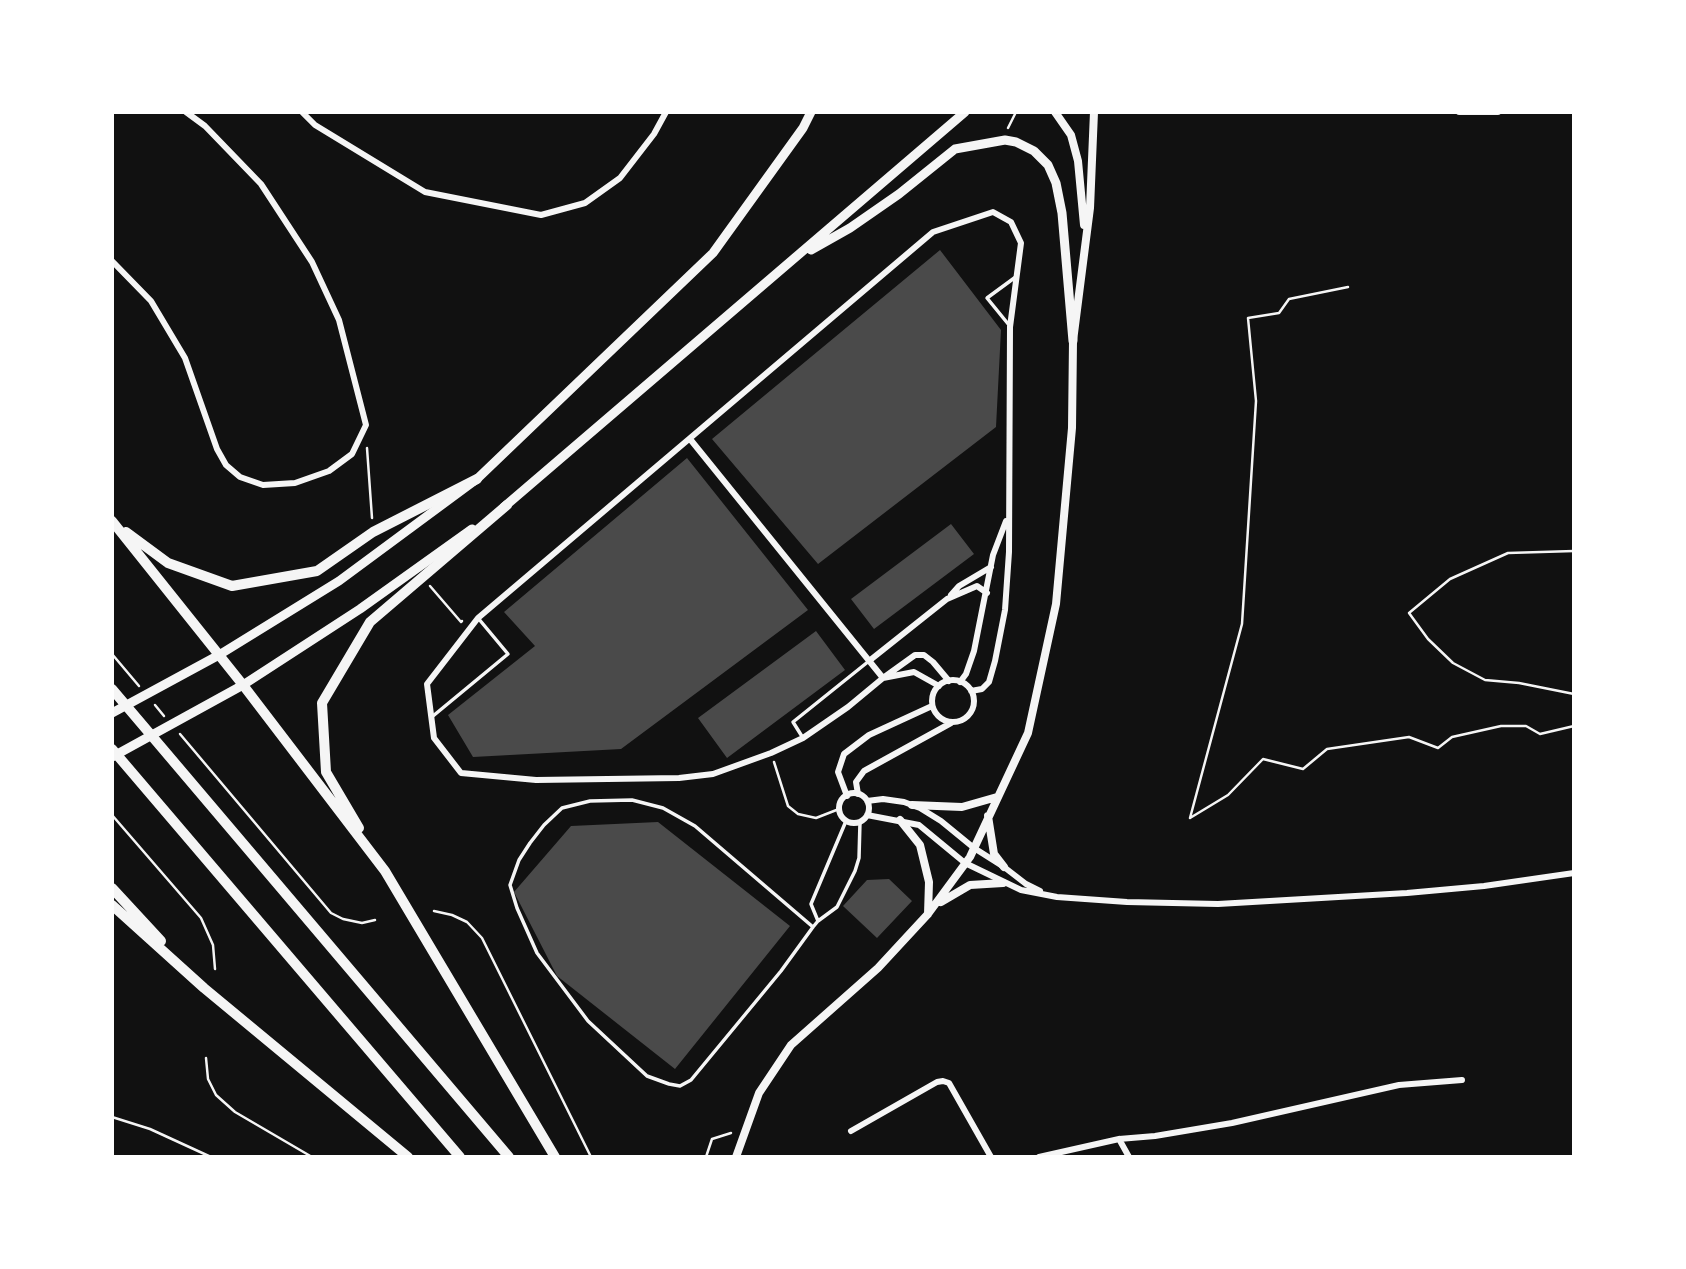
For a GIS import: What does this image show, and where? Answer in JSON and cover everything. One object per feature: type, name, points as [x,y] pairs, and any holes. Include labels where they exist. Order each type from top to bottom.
[{"type":"main road","points":[[112,713],[202,665],[339,581],[477,480],[712,253],[803,128],[811,112]]},
{"type":"main road","points":[[555,1157],[326,772],[322,703],[370,622],[965,112]]},
{"type":"main road","points":[[795,258],[850,228],[956,149],[1005,140],[1016,142],[1034,151],[1048,165],[1056,183],[1062,213],[1073,341]]},
{"type":"main road","points":[[113,522],[168,563],[232,586],[317,570],[373,532],[477,480]]},
{"type":"main road","points":[[112,757],[226,696],[360,609],[507,505]]},
{"type":"main road","points":[[113,522],[243,685],[385,871]]},
{"type":"main road","points":[[112,689],[509,1157]]},
{"type":"main road","points":[[112,749],[460,1157]]},
{"type":"main road","points":[[112,888],[204,988]]},
{"type":"main road","points":[[112,905],[204,988],[408,1157]]},
{"type":"street","points":[[112,261],[151,301],[185,358],[217,449],[226,465],[240,477],[263,485],[295,483],[329,471],[352,454],[366,425],[339,320],[312,262],[261,184],[205,126],[186,112]]},
{"type":"street","points":[[302,112],[315,125],[425,192],[541,215],[585,203],[620,178],[654,134],[666,112]]},
{"type":"street","points":[[1055,112],[1071,135],[1078,161],[1085,238]]},
{"type":"street","points":[[736,1156],[759,1093],[792,1045],[878,968],[928,914],[965,863],[1028,733],[1056,604],[1072,428],[1073,341],[1090,208],[1094,112]]},
{"type":"street","points":[[1459,112],[1498,112]]},
{"type":"street","points":[[949,681],[933,662],[924,655],[915,654],[803,738],[713,774],[679,778],[536,780],[461,773],[434,738],[427,684],[478,618],[933,232],[993,212],[1010,222],[1021,243],[1010,327],[1009,552],[1005,610],[995,661],[989,682],[982,689],[971,691]]},
{"type":"street","points":[[690,439],[883,678]]},
{"type":"street","points":[[960,682],[966,674],[974,651],[991,567],[1008,516]]},
{"type":"street","points":[[869,661],[947,599],[959,586],[991,567]]},
{"type":"street","points":[[947,599],[977,586],[987,593]]},
{"type":"street","points":[[883,678],[914,672],[939,686]]},
{"type":"street","points":[[953,722],[940,718],[932,706],[932,698],[939,686],[949,681],[960,682],[971,691],[971,712],[966,717],[864,771],[856,782],[858,794],[867,801],[883,799],[912,805],[955,807],[997,797]]},
{"type":"street","points":[[846,796],[838,772],[845,754],[869,734],[932,706]]},
{"type":"street","points":[[858,794],[846,796],[841,802],[839,810],[846,821],[860,822],[867,815],[867,801]]},
{"type":"street","points":[[912,805],[941,821],[1026,884],[1049,895]]},
{"type":"street","points":[[867,815],[919,825],[965,863],[1021,890],[1127,902],[1219,904],[1420,892],[1574,873]]},
{"type":"street","points":[[988,816],[994,854],[1004,867]]},
{"type":"street","points":[[900,820],[920,845],[929,882],[928,914]]},
{"type":"street","points":[[934,906],[957,890],[970,885],[1003,883]]},
{"type":"street","points":[[1039,1157],[1119,1139],[1232,1123],[1399,1085],[1462,1080]]},
{"type":"street","points":[[851,1131],[943,1081],[949,1083],[991,1157]]},
{"type":"street","points":[[1119,1139],[1129,1157]]},
{"type":"lane","points":[[1010,327],[987,298],[1017,276]]},
{"type":"lane","points":[[431,718],[508,654],[478,618]]},
{"type":"lane","points":[[803,738],[793,722],[869,661]]},
{"type":"lane","points":[[813,927],[695,826],[663,808],[632,800],[590,801],[562,808],[530,843],[519,860],[510,886],[537,953],[587,1021],[647,1076],[680,1086],[691,1080],[764,992],[813,927],[837,907],[859,858],[860,822]]},
{"type":"lane","points":[[818,922],[811,904],[846,821]]},
{"type":"path","points":[[1006,131],[1016,112]]},
{"type":"path","points":[[1348,287],[1289,299],[1279,313],[1248,318],[1256,401],[1242,624],[1190,818],[1228,795],[1263,759],[1303,769],[1327,749],[1409,737],[1438,748],[1452,737],[1501,726],[1525,726],[1540,734],[1574,726]]},
{"type":"path","points":[[366,425],[373,532]]},
{"type":"path","points":[[1574,551],[1508,553],[1450,579],[1409,613],[1428,639],[1453,663],[1485,680],[1519,683],[1574,694]]},
{"type":"path","points":[[423,577],[461,622]]},
{"type":"path","points":[[112,654],[146,694]]},
{"type":"path","points":[[155,704],[172,724]]},
{"type":"path","points":[[180,734],[331,913],[362,923],[375,920]]},
{"type":"path","points":[[771,753],[789,806],[799,814],[816,818],[839,810]]},
{"type":"path","points":[[112,815],[201,918],[213,945],[215,969]]},
{"type":"path","points":[[435,911],[467,922],[482,938],[591,1157]]},
{"type":"path","points":[[206,1058],[208,1079],[216,1095],[235,1112],[312,1157]]},
{"type":"path","points":[[112,1117],[150,1129],[211,1157]]},
{"type":"path","points":[[706,1157],[712,1139],[744,1129]]},
{"type":"building","points":[[940,250],[1001,330],[996,427],[818,564],[712,439]]},
{"type":"building","points":[[687,458],[808,610],[621,749],[473,757],[448,715],[535,646],[504,612]]},
{"type":"building","points":[[951,524],[974,554],[874,629],[851,599]]},
{"type":"building","points":[[816,631],[845,670],[727,758],[698,718]]},
{"type":"building","points":[[658,822],[790,926],[675,1069],[557,976],[514,892],[571,826]]},
{"type":"building","points":[[889,879],[912,901],[877,938],[843,906],[867,880]]}]
